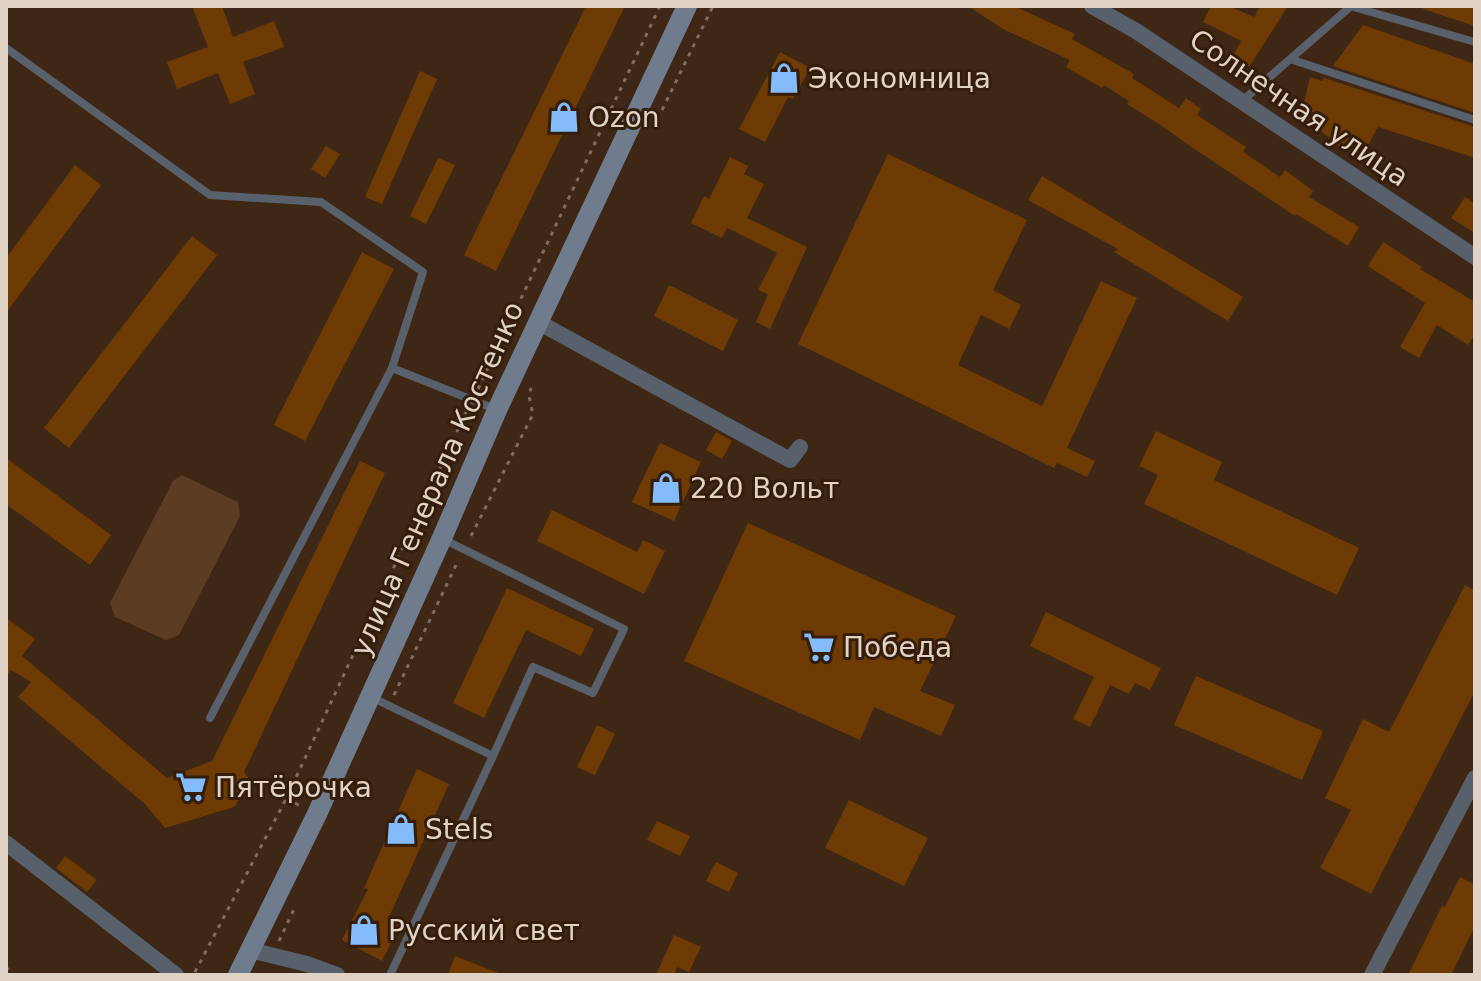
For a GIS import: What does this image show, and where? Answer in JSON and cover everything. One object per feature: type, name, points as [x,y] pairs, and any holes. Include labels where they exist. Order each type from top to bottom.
[{"type":"main road","name":"улица Генерала Костенко","points":[[238,975],[317,814],[380,702],[442,538],[497,410],[687,6]]},
{"type":"street","name":"Солнечная улица","points":[[1092,6],[1136,31],[1475,257]]},
{"type":"street","points":[[538,322],[790,460],[800,447]]},
{"type":"street","points":[[1372,975],[1475,778]]},
{"type":"street","points":[[6,843],[176,975]]},
{"type":"street","points":[[250,950],[337,975]]},
{"type":"lane","points":[[1242,101],[1350,6],[1475,42]]},
{"type":"lane","points":[[6,48],[210,195],[321,202],[423,272],[392,368],[210,718]]},
{"type":"lane","points":[[1290,59],[1475,120]]},
{"type":"lane","points":[[392,368],[497,410]]},
{"type":"lane","points":[[390,975],[533,667],[593,693],[624,629],[442,538]]},
{"type":"lane","points":[[380,702],[493,756]]},
{"type":"path","points":[[657,119],[713,6]]},
{"type":"path","points":[[380,702],[464,549],[533,414],[529,396],[531,385]]},
{"type":"path","points":[[193,975],[286,799]]},
{"type":"path","points":[[6,967],[13,975]]},
{"type":"shaded area","points":[[182,475],[238,502],[240,516],[179,635],[166,640],[115,617],[110,603],[173,481]]},
{"type":"building","points":[[192,6],[222,6],[233,37],[274,21],[284,47],[243,62],[255,94],[230,104],[218,73],[177,89],[167,62],[208,47]]},
{"type":"building","points":[[586,6],[625,6],[496,271],[464,255]]},
{"type":"building","points":[[968,6],[1014,6],[1075,34],[1072,39],[1134,74],[1132,78],[1179,108],[1186,98],[1201,109],[1197,115],[1246,147],[1243,152],[1280,177],[1285,170],[1313,191],[1309,197],[1359,227],[1348,246],[1295,216],[1127,104],[1129,101],[1104,85],[1102,88],[1066,67],[1070,60],[1003,29]]},
{"type":"building","points":[[1211,6],[1229,6],[1254,17],[1260,6],[1288,6],[1249,67],[1232,58],[1241,41],[1203,22]]},
{"type":"building","points":[[1423,6],[1475,6],[1475,26],[1423,9]]},
{"type":"building","points":[[1363,25],[1475,64],[1475,113],[1333,66]]},
{"type":"building","points":[[780,52],[810,68],[793,99],[788,97],[765,142],[739,129]]},
{"type":"building","points":[[420,71],[437,79],[382,204],[365,197]]},
{"type":"building","points":[[1310,77],[1322,81],[1324,78],[1475,127],[1475,158],[1378,127],[1361,158],[1335,144],[1296,115],[1304,103]]},
{"type":"building","points":[[326,146],[340,154],[325,178],[311,169]]},
{"type":"building","points":[[888,154],[1027,220],[993,290],[1021,305],[1009,329],[981,315],[958,365],[1042,406],[1101,281],[1137,298],[1067,448],[1095,461],[1087,477],[1057,463],[1054,468],[798,344]]},
{"type":"building","points":[[730,157],[748,166],[744,174],[764,184],[747,218],[807,247],[770,329],[756,322],[768,294],[758,290],[777,253],[727,228],[722,238],[691,223],[704,196],[709,199]]},
{"type":"building","points":[[438,158],[455,165],[426,224],[410,216]]},
{"type":"building","points":[[75,165],[101,185],[6,313],[6,258]]},
{"type":"building","points":[[1042,176],[1243,297],[1228,321],[1114,252],[1118,249],[1028,200]]},
{"type":"building","points":[[1465,197],[1475,203],[1475,233],[1451,218]]},
{"type":"building","points":[[192,236],[217,255],[69,448],[44,428]]},
{"type":"building","points":[[1383,242],[1422,267],[1420,269],[1475,302],[1475,334],[1468,345],[1437,325],[1419,358],[1400,347],[1425,303],[1368,266]]},
{"type":"building","points":[[362,252],[394,269],[305,441],[274,425]]},
{"type":"building","points":[[669,285],[738,320],[723,351],[654,316]]},
{"type":"building","points":[[1156,431],[1222,462],[1214,480],[1359,548],[1337,595],[1144,504],[1158,475],[1139,466]]},
{"type":"building","points":[[716,432],[732,441],[722,459],[706,450]]},
{"type":"building","points":[[660,443],[701,462],[674,521],[632,502]]},
{"type":"building","points":[[6,458],[111,535],[90,565],[6,504]]},
{"type":"building","points":[[360,461],[385,473],[244,772],[251,782],[234,807],[165,828],[145,804],[18,697],[31,682],[11,670],[6,677],[6,618],[35,639],[22,656],[167,778],[212,761]]},
{"type":"building","points":[[552,510],[637,552],[643,540],[665,551],[644,594],[537,541]]},
{"type":"building","points":[[748,523],[956,616],[920,691],[955,705],[941,736],[874,707],[860,740],[684,661]]},
{"type":"building","points":[[1465,585],[1475,591],[1475,691],[1371,894],[1320,868],[1351,810],[1325,798],[1363,719],[1389,732]]},
{"type":"building","points":[[507,588],[594,629],[581,656],[526,630],[484,718],[453,703]]},
{"type":"building","points":[[1046,612],[1161,668],[1150,690],[1135,683],[1129,694],[1110,685],[1090,727],[1073,719],[1094,677],[1030,646]]},
{"type":"building","points":[[1196,676],[1323,731],[1302,780],[1174,725]]},
{"type":"building","points":[[597,725],[615,734],[595,775],[577,767]]},
{"type":"building","points":[[417,769],[449,784],[389,917],[401,922],[382,961],[342,940],[368,889],[364,888]]},
{"type":"building","points":[[849,800],[928,838],[904,886],[825,848]]},
{"type":"building","points":[[657,821],[690,836],[680,856],[647,840]]},
{"type":"building","points":[[65,856],[97,880],[87,892],[56,868]]},
{"type":"building","points":[[716,862],[738,873],[729,892],[706,881]]},
{"type":"building","points":[[1460,877],[1475,885],[1475,926],[1451,975],[1408,975],[1442,906],[1445,907]]},
{"type":"building","points":[[674,935],[701,947],[689,972],[677,967],[674,975],[656,975]]},
{"type":"building","points":[[455,956],[501,974],[501,975],[448,975]]},
{"type":"place","name":"Экономница","points":[[784,78]]},
{"type":"place","name":"Ozon","points":[[564,117]]},
{"type":"place","name":"220 Вольт","points":[[666,488]]},
{"type":"place","name":"Победа","points":[[819,647]]},
{"type":"place","name":"Пятёрочка","points":[[191,787]]},
{"type":"place","name":"Stels","points":[[401,829]]},
{"type":"place","name":"Русский свет","points":[[364,930]]}]
